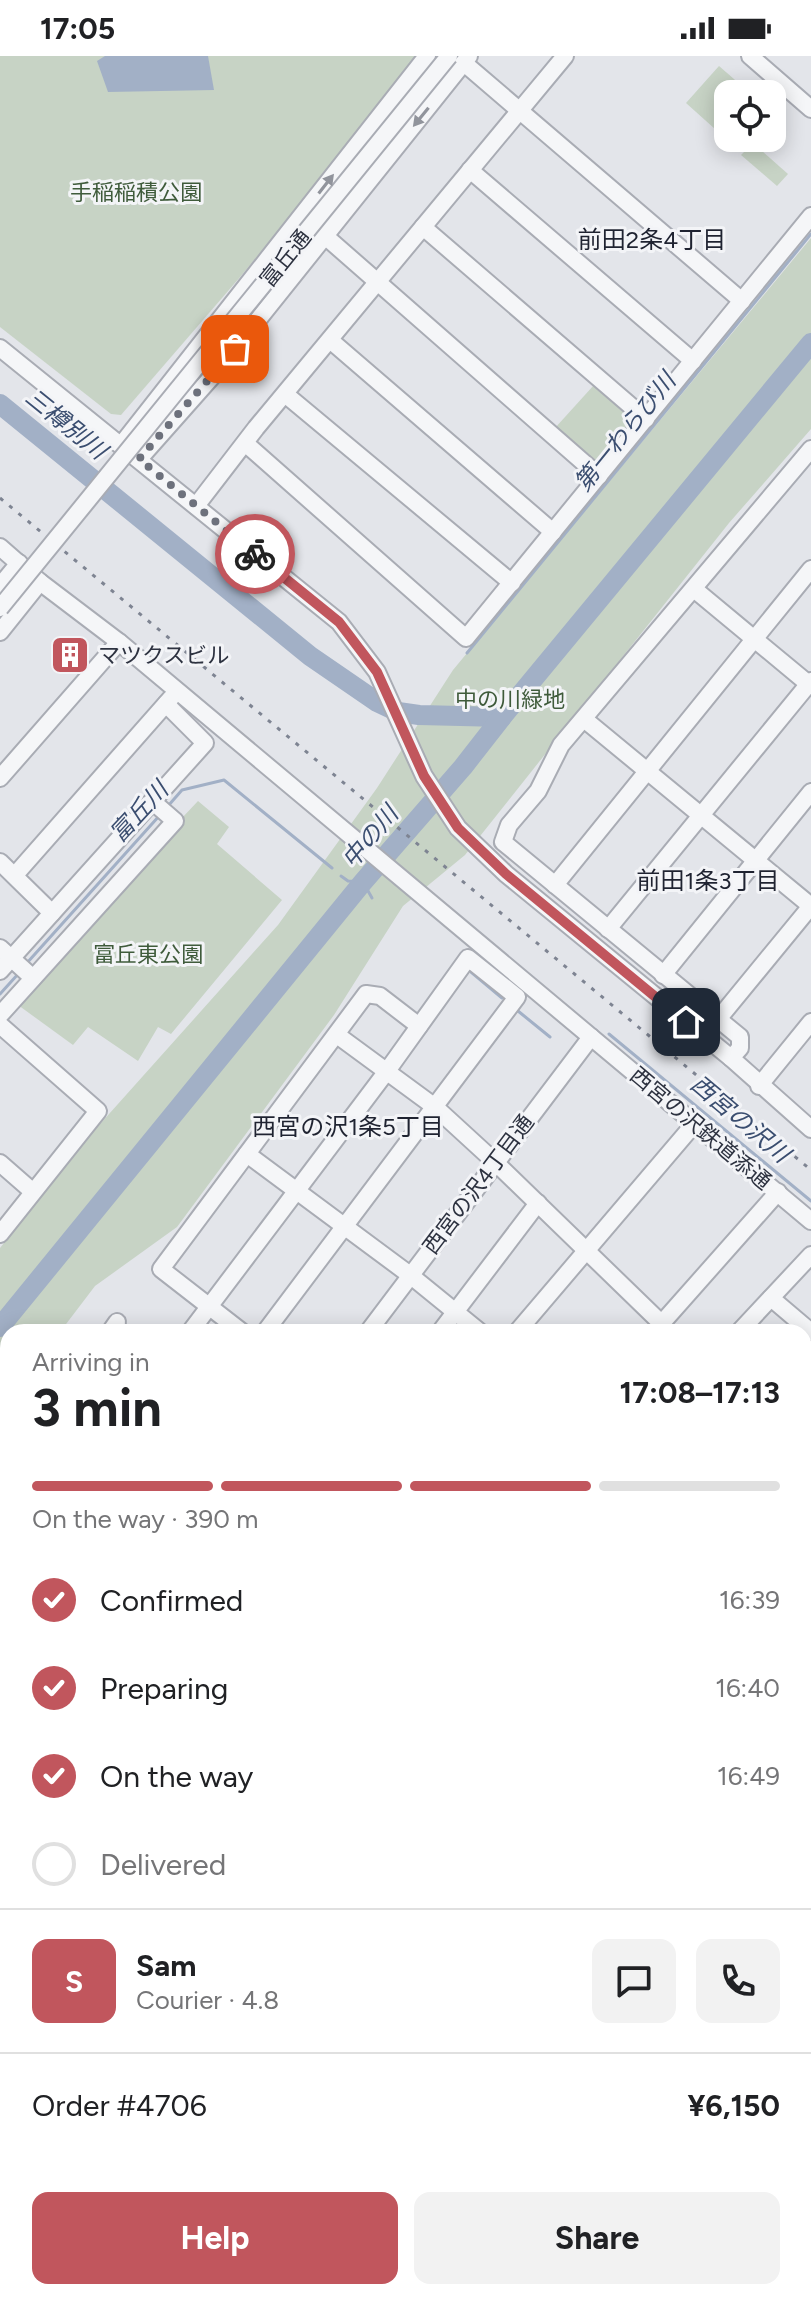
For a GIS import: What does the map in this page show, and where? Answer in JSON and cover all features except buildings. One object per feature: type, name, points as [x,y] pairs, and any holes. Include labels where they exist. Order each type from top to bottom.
[{"type":"street","points":[[122,444],[427,56]]},
{"type":"street","points":[[196,506],[565,56]]},
{"type":"street","points":[[750,56],[811,109]]},
{"type":"street","points":[[139,459],[217,371],[461,58],[742,301]]},
{"type":"street","name":"富丘通","points":[[0,608],[461,58]]},
{"type":"street","points":[[470,170],[693,361]]},
{"type":"street","points":[[245,443],[466,638],[811,216]]},
{"type":"street","points":[[423,227],[646,419]]},
{"type":"street","points":[[325,236],[599,476]]},
{"type":"street","points":[[330,340],[553,532]]},
{"type":"street","points":[[0,348],[339,622],[377,672],[424,776],[458,828],[506,874],[731,1058],[811,1129]]},
{"type":"street","points":[[285,394],[512,583]]},
{"type":"street","points":[[731,1058],[740,1048],[740,1037],[503,842],[509,825],[538,791],[561,745],[809,455]]},
{"type":"street","name":"西宮の沢鉄道添通","points":[[0,547],[178,691],[811,1221]]},
{"type":"street","points":[[0,586],[19,563]]},
{"type":"street","points":[[555,885],[811,569]]},
{"type":"street","points":[[0,632],[40,582]]},
{"type":"street","points":[[608,929],[810,684],[694,589]]},
{"type":"street","points":[[0,778],[119,642]]},
{"type":"street","points":[[15,875],[178,691]]},
{"type":"street","points":[[0,971],[9,956],[154,803],[205,743],[166,704]]},
{"type":"street","points":[[584,719],[811,906],[719,1018]]},
{"type":"street","points":[[663,975],[811,792]]},
{"type":"street","points":[[0,1015],[31,976],[175,821],[154,803]]},
{"type":"street","points":[[0,862],[52,913]]},
{"type":"street","points":[[9,956],[31,976]]},
{"type":"street","points":[[196,1324],[387,1071],[468,958],[517,997],[271,1324]]},
{"type":"street","points":[[232,1324],[161,1269],[366,994],[380,996],[419,1026]]},
{"type":"street","points":[[759,1086],[811,1022]]},
{"type":"street","points":[[0,1025],[98,1111],[0,1234]]},
{"type":"street","points":[[337,1035],[435,1107],[538,1203],[654,1324]]},
{"type":"street","name":"西宮の沢4丁目通","points":[[374,1324],[591,1037]]},
{"type":"street","points":[[524,1324],[695,1123]]},
{"type":"street","points":[[247,1154],[471,1324]]},
{"type":"street","points":[[0,1163],[32,1191]]},
{"type":"street","points":[[662,1324],[778,1192]]},
{"type":"street","points":[[446,1324],[538,1203]]},
{"type":"street","points":[[747,1324],[811,1255]]},
{"type":"street","points":[[771,1298],[802,1324]]},
{"type":"green space","name":"手稲稲積公園","points":[[0,56],[423,56],[121,415],[111,414],[0,327]]},
{"type":"green space","points":[[719,66],[735,80],[714,80],[714,128],[686,103]]},
{"type":"green space","points":[[744,152],[763,152],[788,174],[777,186],[741,155]]},
{"type":"green space","name":"中の川緑地","points":[[811,238],[811,429],[729,523],[465,855],[403,906],[334,1015],[177,1227],[95,1286],[66,1324],[0,1324],[0,1248],[84,1142],[278,925],[377,788],[453,670]]},
{"type":"green space","points":[[594,385],[631,419],[600,463],[593,463],[555,428]]},
{"type":"green space","name":"富丘東公園","points":[[198,801],[229,827],[217,844],[282,900],[171,1034],[158,1027],[138,1061],[88,1027],[73,1045],[18,1005],[98,907]]},
{"type":"water","points":[[105,56],[208,56],[214,90],[108,92],[97,61]]},
{"type":"waterway","name":"第一わらび川","points":[[467,653],[811,234]]},
{"type":"waterway","name":"中の川","points":[[2,1324],[363,882],[463,767],[811,343]]},
{"type":"waterway","name":"三樽別川","points":[[0,404],[310,656],[377,702],[398,712],[419,715],[502,717]]},
{"type":"waterway","name":"富丘川","points":[[168,806],[182,790],[224,780],[332,868]]},
{"type":"waterway","name":"富丘川","points":[[26,964],[160,815]]},
{"type":"waterway","name":"西宮の沢川","points":[[341,876],[348,881],[363,882],[372,898]]},
{"type":"waterway","name":"西宮の沢川","points":[[471,972],[502,998]]},
{"type":"waterway","name":"富丘川","points":[[0,994],[19,973]]},
{"type":"waterway","name":"西宮の沢川","points":[[518,1011],[550,1037]]},
{"type":"waterway","name":"西宮の沢川","points":[[609,1034],[811,1201]]},
{"type":"railway","points":[[0,498],[811,1170]]},
{"type":"way so far","points":[[235,349],[139,459],[255,554]]},
{"type":"place","name":"マツクスビル","points":[[70,655]]},
{"type":"district","name":"前田2条4丁目","points":[[652,240]]},
{"type":"district","name":"前田1条3丁目","points":[[708,881]]},
{"type":"district","name":"西宮の沢1条5丁目","points":[[348,1127]]},
{"type":"route","points":[[255,554],[339,622],[377,672],[424,776],[458,828],[506,874],[686,1022]]}]
